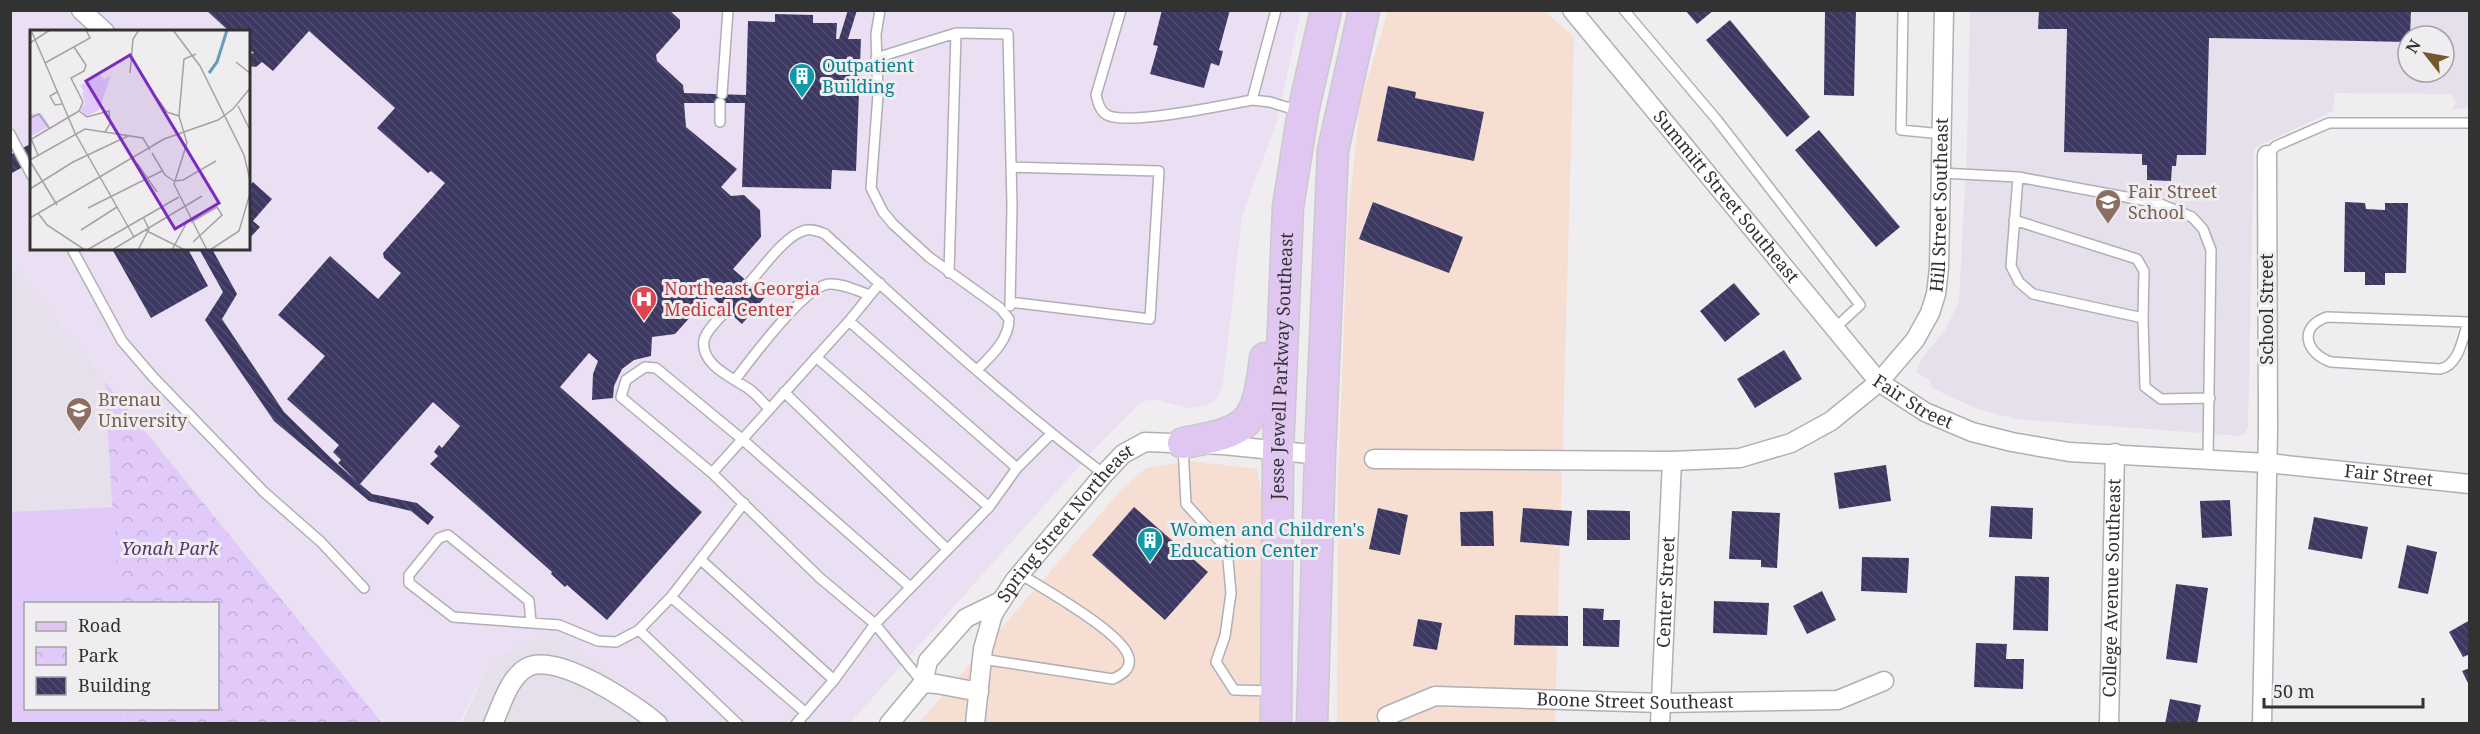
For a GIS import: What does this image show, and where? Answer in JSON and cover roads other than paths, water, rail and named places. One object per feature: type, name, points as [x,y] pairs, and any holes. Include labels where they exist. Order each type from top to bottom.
[{"type":"main road","name":"Jesse Jewell Parkway Southeast","points":[[1276,723],[1278,452],[1288,207],[1303,112],[1326,10]]},
{"type":"main road","points":[[1312,723],[1333,150],[1364,10]]},
{"type":"main road","points":[[1183,443],[1224,436],[1240,429],[1254,413],[1261,389],[1270,281],[1288,207]]},
{"type":"street","points":[[81,10],[103,30]]},
{"type":"street","name":"Summitt Street Southeast","points":[[1572,10],[1879,382]]},
{"type":"street","name":"Hill Street Southeast","points":[[1879,382],[1915,340],[1930,313],[1936,294],[1939,268],[1944,10]]},
{"type":"street","name":"School Street","points":[[2262,723],[2267,463],[2267,155]]},
{"type":"street","name":"Fair Street","points":[[1374,459],[1672,461],[1740,458],[1791,443],[1831,421],[1879,382],[1925,412],[1972,432],[2069,452],[2267,463],[2465,484]]},
{"type":"street","name":"Spring Street Northeast","points":[[889,723],[923,683],[928,661],[966,618],[1001,600],[1020,574],[1123,454],[1145,442],[1183,443],[1320,456]]},
{"type":"street","name":"College Avenue Southeast","points":[[2109,723],[2115,453]]},
{"type":"street","name":"Center Street","points":[[1660,723],[1672,461]]},
{"type":"street","points":[[2465,484],[2469,500]]},
{"type":"street","points":[[975,723],[988,628],[1001,600]]},
{"type":"street","points":[[493,723],[514,680],[534,664],[576,672],[626,700],[658,723]]},
{"type":"street","name":"Boone Street Southeast","points":[[1387,716],[1435,696],[1661,703],[1839,700],[1884,681]]},
{"type":"street","points":[[923,683],[979,692]]},
{"type":"lane","points":[[720,122],[728,10]]},
{"type":"lane","points":[[880,10],[876,34],[878,95],[871,188],[883,212],[893,224],[950,273],[1000,308],[1009,319]]},
{"type":"lane","points":[[1121,10],[1096,95],[1099,107],[1108,116],[1134,119],[1252,100],[1270,102],[1303,112]]},
{"type":"lane","points":[[1252,100],[1276,10]]},
{"type":"lane","points":[[1624,10],[1717,120],[1860,305],[1835,328]]},
{"type":"lane","points":[[1903,10],[1901,130],[1942,134]]},
{"type":"lane","points":[[876,58],[956,33],[1008,34],[1011,167],[1009,329],[1003,340],[978,370]]},
{"type":"lane","points":[[950,273],[956,33]]},
{"type":"lane","points":[[2267,155],[2276,146],[2329,123],[2469,123]]},
{"type":"lane","points":[[10,134],[30,172]]},
{"type":"lane","points":[[1010,302],[1150,319],[1159,171],[1011,167]]},
{"type":"lane","points":[[1941,173],[2018,177],[2158,203],[2192,217],[2203,229],[2211,250],[2208,459]]},
{"type":"lane","points":[[2018,177],[2010,266],[2019,282],[2034,294],[2143,318]]},
{"type":"lane","points":[[2014,220],[2137,260],[2144,271],[2145,387],[2161,399],[2210,398]]},
{"type":"lane","points":[[749,283],[793,235],[804,230],[815,230],[825,234],[1051,434],[1104,474]]},
{"type":"lane","points":[[73,250],[122,341],[153,377],[264,492],[321,542],[363,588]]},
{"type":"lane","points":[[712,473],[849,321],[880,283]]},
{"type":"lane","points":[[735,380],[764,342],[808,294],[828,284],[848,287],[870,295]]},
{"type":"lane","points":[[727,310],[704,340],[706,356],[712,364],[751,391],[769,409]]},
{"type":"lane","points":[[2327,316],[2469,322],[2454,360],[2446,368],[2439,369],[2331,362],[2318,358],[2311,350],[2308,340],[2312,328],[2319,320],[2327,316]]},
{"type":"lane","points":[[849,321],[1017,468]]},
{"type":"lane","points":[[816,357],[989,507]]},
{"type":"lane","points":[[909,586],[743,440],[656,368],[645,367],[626,380],[621,397],[712,473],[820,578],[875,624],[923,683]]},
{"type":"lane","points":[[784,392],[947,549]]},
{"type":"lane","points":[[796,723],[834,680],[875,624],[909,586],[989,507],[1017,468],[1051,434]]},
{"type":"lane","points":[[1183,443],[1186,504],[1227,549],[1231,593],[1225,636],[1216,662],[1234,690],[1276,691]]},
{"type":"lane","points":[[531,622],[529,601],[448,535],[439,538],[409,575],[409,583],[453,617],[559,624],[598,641],[616,642],[639,630],[670,597],[744,503]]},
{"type":"lane","points":[[701,560],[834,680]]},
{"type":"lane","points":[[982,659],[1113,679],[1128,667],[1130,658],[1124,648],[1104,628],[1020,574]]},
{"type":"lane","points":[[670,597],[806,713]]},
{"type":"lane","points":[[639,630],[738,723]]},
{"type":"place","name":"Outpatient Building","points":[[802,99]]},
{"type":"place","name":"Fair Street School","points":[[2108,225]]},
{"type":"place","name":"Northeast Georgia Medical Center","points":[[644,322]]},
{"type":"place","name":"Brenau University","points":[[79,433]]},
{"type":"place","name":"Women and Children's Education Center","points":[[1150,563]]},
{"type":"park label","name":"Yonah Park","points":[[170,549]]}]
